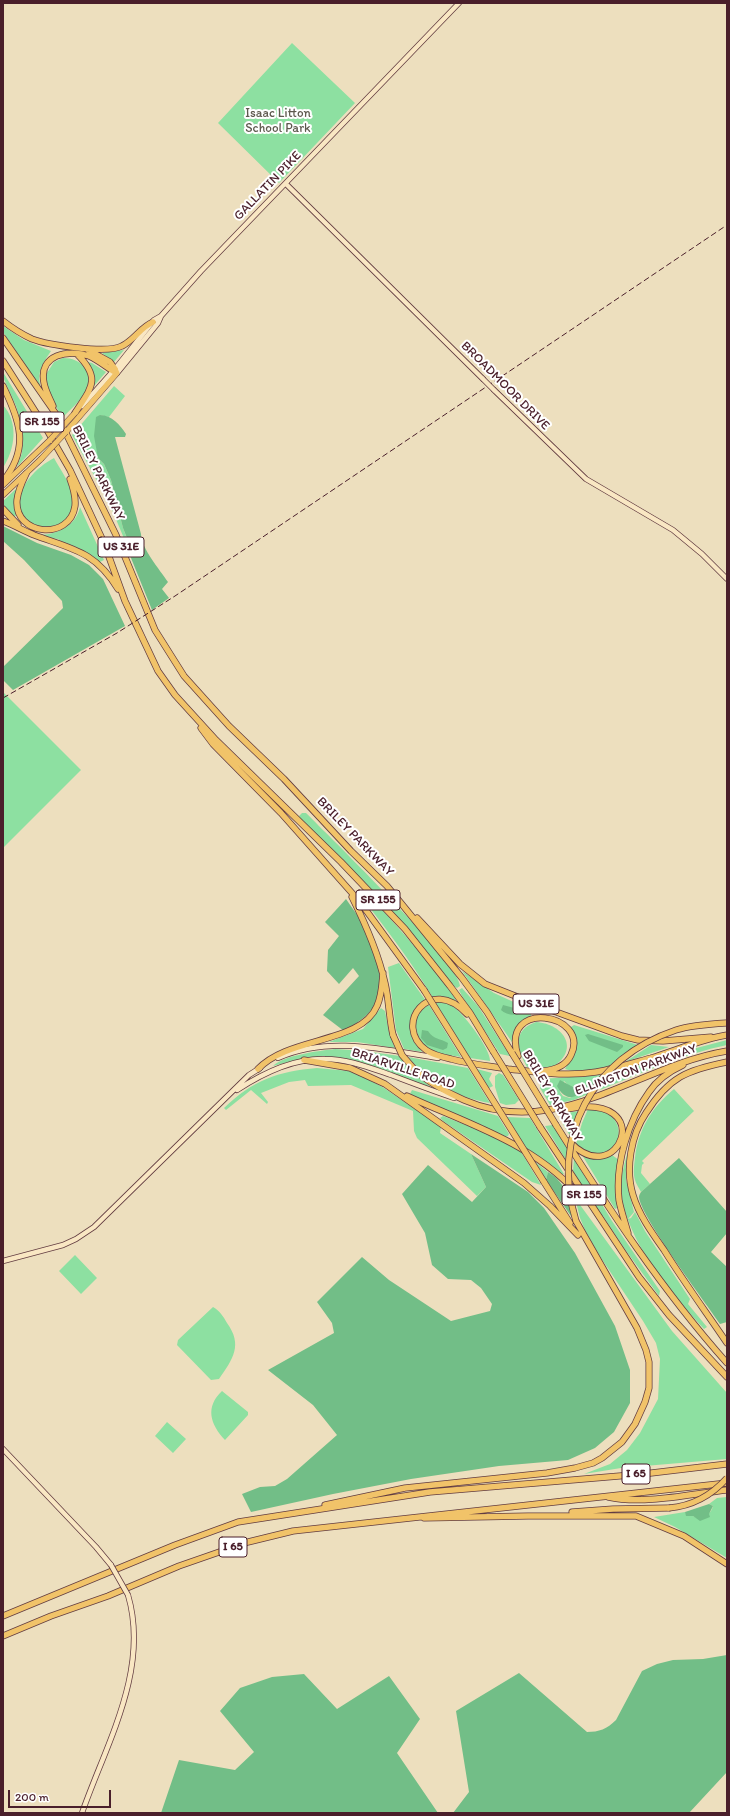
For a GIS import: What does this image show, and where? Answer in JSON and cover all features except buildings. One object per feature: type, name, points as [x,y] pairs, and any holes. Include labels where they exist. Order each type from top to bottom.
[{"type":"highway","points":[[3,321],[15,330],[31,338],[82,348],[114,349],[122,346],[146,325],[153,322]]},
{"type":"highway","name":"BRILEY PARKWAY","points":[[3,338],[58,417],[116,535],[155,630],[184,676],[229,726],[249,744],[387,886],[462,978],[487,1012],[556,1125],[631,1240],[686,1315],[727,1362]]},
{"type":"highway","points":[[82,348],[97,354],[110,362],[115,371]]},
{"type":"highway","points":[[58,417],[44,383],[43,372],[47,363],[56,356],[66,352],[94,358],[115,371]]},
{"type":"highway","points":[[77,354],[92,372],[90,389],[77,416]]},
{"type":"highway","name":"BRILEY PARKWAY","points":[[3,361],[48,430],[70,470],[104,543],[125,601],[158,671],[175,695],[215,742],[341,862],[405,929],[450,986],[478,1027],[540,1127],[628,1262],[669,1315],[727,1377]]},
{"type":"highway","points":[[3,386],[13,405],[17,419],[20,449],[18,458],[13,468],[3,481]]},
{"type":"highway","points":[[26,474],[18,492],[17,501],[20,514],[29,525],[42,531],[50,531],[63,526],[74,512],[75,499],[70,470]]},
{"type":"highway","points":[[3,509],[19,527]]},
{"type":"highway","name":"US 31E","points":[[3,521],[32,534],[74,548],[90,558],[109,575],[125,601]]},
{"type":"highway","name":"US 31E","points":[[234,761],[349,891],[370,932],[382,973],[393,1035],[402,1055],[415,1070],[440,1088],[481,1107]]},
{"type":"highway","name":"US 31E","points":[[387,886],[460,964],[485,984],[570,1018],[638,1040],[663,1041],[725,1035]]},
{"type":"highway","points":[[349,891],[375,921],[424,990],[544,1182],[578,1235],[599,1264]]},
{"type":"highway","points":[[258,1069],[264,1062],[283,1052],[304,1044],[352,1031],[360,1027],[376,1008],[381,993],[382,973]]},
{"type":"highway","name":"ELLINGTON PARKWAY","points":[[478,1027],[455,1003],[445,999],[433,1000],[426,1003],[416,1013],[412,1023],[413,1031],[421,1046],[435,1055],[454,1060],[554,1074],[594,1072],[652,1058],[725,1035]]},
{"type":"highway","points":[[525,1073],[515,1044],[520,1027],[530,1020],[540,1017],[551,1018],[563,1024],[569,1030],[573,1046],[571,1055],[565,1062],[555,1068],[532,1072]]},
{"type":"highway","points":[[273,1516],[405,1488],[554,1472],[584,1466],[602,1458],[630,1432],[641,1412],[649,1388],[649,1362],[637,1328],[599,1264],[576,1221],[568,1189],[568,1153],[581,1111],[593,1090],[619,1061],[657,1037],[678,1030],[709,1024],[727,1023]]},
{"type":"highway","name":"ELLINGTON PARKWAY","points":[[481,1107],[509,1112],[547,1111],[584,1101],[679,1063],[727,1050]]},
{"type":"highway","points":[[631,1240],[619,1200],[620,1163],[628,1133],[649,1091],[662,1078],[695,1059]]},
{"type":"highway","points":[[304,1060],[350,1068],[378,1079],[524,1183],[550,1206],[578,1235]]},
{"type":"highway","points":[[727,1062],[687,1072],[669,1085],[654,1100],[639,1122],[634,1137],[629,1178],[632,1194],[640,1212],[697,1300],[727,1343]]},
{"type":"highway","points":[[394,1090],[434,1110],[491,1133],[542,1161],[574,1189],[586,1203],[611,1241],[628,1262]]},
{"type":"highway","points":[[547,1111],[590,1106],[602,1108],[614,1115],[620,1122],[622,1131],[621,1139],[614,1150],[607,1154],[593,1157],[576,1148],[560,1131]]},
{"type":"highway","points":[[705,1355],[709,1362],[727,1382]]},
{"type":"highway","name":"I 65","points":[[3,1616],[238,1522],[430,1492],[643,1474],[727,1464]]},
{"type":"highway","points":[[528,1516],[613,1509],[682,1507],[708,1496],[727,1478]]},
{"type":"highway","name":"I 65","points":[[3,1636],[179,1566],[248,1542],[293,1531],[727,1483]]},
{"type":"highway","points":[[603,1496],[620,1499],[662,1498],[727,1490]]},
{"type":"highway","points":[[383,1520],[528,1516],[636,1516],[684,1536],[727,1564]]},
{"type":"main road","name":"GALLATIN PIKE","points":[[115,371],[153,322],[161,316],[201,271],[459,3]]},
{"type":"main road","name":"BROADMOOR DRIVE","points":[[286,184],[586,479],[673,530],[702,554],[727,579]]},
{"type":"main road","name":"GALLATIN PIKE","points":[[3,496],[41,459],[115,371],[158,323],[161,316]]},
{"type":"main road","name":"GALLATIN PIKE","points":[[3,485],[77,416]]},
{"type":"main road","name":"BRIARVILLE ROAD","points":[[3,1261],[63,1245],[94,1228],[229,1095],[258,1069],[286,1054],[324,1045],[361,1046],[454,1060]]},
{"type":"main road","name":"BRIARVILLE ROAD","points":[[229,1095],[270,1071],[304,1060],[326,1059],[346,1061],[481,1107]]},
{"type":"main road","points":[[3,1449],[96,1547],[111,1565],[128,1595],[133,1617],[132,1666],[125,1697],[82,1813]]},
{"type":"green space","name":"Isaac Litton School Park","points":[[292,43],[355,103],[279,183],[218,123]]},
{"type":"green space","points":[[3,326],[24,340],[51,351],[41,368],[39,378],[41,388],[3,332]]},
{"type":"green space","points":[[124,350],[114,362],[102,353]]},
{"type":"green space","points":[[63,358],[76,360],[81,363],[88,375],[89,382],[83,396],[62,418],[48,391],[45,376],[54,362]]},
{"type":"green space","points":[[88,362],[106,372],[94,386],[93,371]]},
{"type":"green space","points":[[3,372],[43,438],[17,467],[22,453],[23,429],[16,406],[3,377]]},
{"type":"green space","points":[[114,386],[125,396],[109,417],[100,415],[98,458],[104,464],[111,480],[123,528],[129,544],[128,548],[110,505],[72,435]]},
{"type":"green space","points":[[3,405],[11,420],[14,436],[10,453],[3,468]]},
{"type":"green space","points":[[104,415],[112,419],[126,434],[125,437],[115,437],[142,540],[147,552],[168,582],[162,589],[169,598],[152,610],[131,558],[128,548],[129,543],[123,528],[111,480],[104,464],[98,458],[94,436],[96,417]]},
{"type":"green space","points":[[54,458],[71,489],[73,504],[70,514],[60,524],[46,528],[39,527],[27,521],[20,508],[19,500],[24,486],[29,478],[41,466]]},
{"type":"green space","points":[[18,487],[15,501],[17,515],[13,517],[3,506],[3,501]]},
{"type":"green space","points":[[80,507],[104,560],[100,562],[78,548],[63,543],[58,539],[48,538],[42,535],[61,530],[66,527],[75,519]]},
{"type":"green space","points":[[3,526],[37,543],[71,555],[89,565],[103,579],[125,626],[13,690],[3,680],[3,667],[63,608],[62,601],[24,560],[3,541]]},
{"type":"green space","points":[[3,692],[81,770],[3,848]]},
{"type":"green space","points":[[302,813],[306,813],[418,928],[455,973],[460,986],[457,988],[454,986],[412,934],[300,819],[299,816]]},
{"type":"green space","points":[[361,890],[369,896],[412,943],[452,993],[457,1002],[447,998],[433,998],[397,944],[358,893]]},
{"type":"green space","points":[[346,899],[362,922],[373,942],[378,960],[380,989],[375,1005],[369,1013],[353,1026],[344,1031],[323,1015],[359,976],[353,968],[339,984],[327,971],[328,950],[339,936],[325,922]]},
{"type":"green space","points":[[399,963],[426,1001],[410,1028],[414,1041],[422,1052],[404,1049],[396,1030],[388,967]]},
{"type":"green space","points":[[462,971],[494,993],[531,1010],[531,1017],[517,1031],[512,1042]]},
{"type":"green space","points":[[462,988],[478,1006],[510,1056],[500,1054],[462,996],[459,990]]},
{"type":"green space","points":[[435,1002],[449,1004],[462,1015],[486,1048],[490,1061],[470,1058]]},
{"type":"green space","points":[[429,1005],[461,1057],[433,1052],[420,1040],[417,1033],[416,1020],[418,1014]]},
{"type":"green space","points":[[503,1005],[518,1009],[519,1014],[512,1015],[505,1013],[501,1010]]},
{"type":"green space","points":[[381,1008],[385,1011],[389,1032],[395,1048],[357,1042],[329,1042],[363,1029]]},
{"type":"green space","points":[[536,1022],[555,1028],[566,1039],[567,1047],[565,1054],[560,1061],[551,1068],[527,1067],[521,1054],[519,1047],[520,1035],[528,1025]]},
{"type":"green space","points":[[574,1025],[638,1045],[612,1065],[606,1067],[580,1071],[565,1069],[573,1055],[575,1048],[575,1039],[571,1030],[571,1027]]},
{"type":"green space","points":[[422,1030],[428,1031],[435,1037],[448,1043],[447,1048],[443,1050],[427,1045],[421,1038]]},
{"type":"green space","points":[[588,1034],[623,1045],[623,1047],[617,1052],[589,1041],[585,1035]]},
{"type":"green space","points":[[727,1040],[727,1045],[694,1053],[600,1090],[614,1073],[685,1051]]},
{"type":"green space","points":[[651,1045],[669,1047],[625,1062]]},
{"type":"green space","points":[[335,1049],[400,1056],[410,1070],[432,1088],[348,1060],[296,1060],[273,1066],[278,1062],[293,1056]]},
{"type":"green space","points":[[408,1057],[468,1068],[490,1103],[478,1101],[445,1088],[425,1074]]},
{"type":"green space","points":[[317,1068],[349,1071],[364,1077],[384,1088],[441,1127],[440,1133],[471,1154],[486,1187],[477,1196],[417,1138],[414,1131],[413,1111],[351,1085],[308,1086],[305,1080],[289,1082],[261,1093],[268,1102],[267,1104],[251,1090],[226,1110],[224,1108],[255,1084],[266,1079],[303,1069]]},
{"type":"green space","points":[[477,1069],[492,1073],[489,1079],[493,1086],[489,1088]]},
{"type":"green space","points":[[499,1073],[503,1075],[519,1100],[515,1104],[506,1105],[500,1103],[495,1087],[495,1076]]},
{"type":"green space","points":[[602,1075],[592,1083],[579,1086],[570,1087],[564,1081],[560,1092],[563,1096],[570,1098],[586,1088],[590,1091],[588,1094],[574,1100],[550,1105],[540,1088],[540,1079]]},
{"type":"green space","points":[[560,1080],[573,1087],[584,1086],[598,1080],[590,1091],[586,1088],[578,1095],[570,1097],[563,1094],[557,1086]]},
{"type":"green space","points":[[674,1089],[694,1111],[642,1161],[644,1163],[642,1165],[641,1173],[650,1184],[641,1192],[634,1178],[635,1158],[639,1138],[653,1111]]},
{"type":"green space","points":[[412,1090],[498,1116],[509,1134],[505,1137],[410,1094]]},
{"type":"green space","points":[[588,1109],[604,1112],[614,1119],[618,1129],[618,1139],[613,1148],[604,1153],[592,1153],[576,1144]]},
{"type":"green space","points":[[579,1111],[570,1136],[563,1124],[561,1114]]},
{"type":"green space","points":[[443,1116],[486,1133],[520,1150],[541,1185],[532,1182],[443,1121],[440,1118]]},
{"type":"green space","points":[[507,1117],[530,1118],[564,1174],[526,1148]]},
{"type":"green space","points":[[553,1125],[568,1149],[566,1160],[545,1126]]},
{"type":"green space","points":[[471,1154],[528,1192],[544,1208],[575,1253],[615,1326],[630,1370],[630,1403],[614,1432],[595,1448],[568,1460],[499,1466],[411,1479],[251,1512],[242,1494],[260,1487],[275,1486],[287,1479],[337,1435],[313,1405],[268,1370],[334,1333],[332,1323],[317,1302],[362,1257],[389,1280],[451,1321],[490,1311],[492,1304],[481,1288],[471,1280],[448,1279],[432,1265],[425,1233],[402,1194],[428,1165],[472,1202],[486,1187]]},
{"type":"green space","points":[[627,1154],[626,1180],[634,1212],[628,1219],[631,1218],[635,1212],[645,1231],[690,1299],[688,1304],[707,1327],[704,1329],[665,1283],[652,1265],[631,1229],[625,1210],[621,1191],[622,1177]]},
{"type":"green space","points":[[582,1155],[596,1159],[612,1155],[619,1160],[615,1182],[617,1208],[615,1209]]},
{"type":"green space","points":[[574,1158],[612,1221],[660,1291],[659,1296],[603,1216],[601,1217],[573,1171]]},
{"type":"green space","points":[[679,1158],[727,1212],[727,1233],[711,1252],[727,1267],[727,1322],[720,1324],[661,1240],[642,1207],[639,1197],[641,1192]]},
{"type":"green space","points":[[534,1161],[548,1172],[546,1180]]},
{"type":"green space","points":[[548,1172],[560,1181],[566,1192],[573,1219],[546,1180]]},
{"type":"green space","points":[[575,1198],[672,1331],[727,1393],[727,1459],[621,1468],[584,1474],[610,1464],[627,1450],[640,1433],[658,1399],[660,1359],[656,1343],[599,1255],[585,1230]]},
{"type":"green space","points":[[75,1255],[97,1278],[81,1294],[59,1271]]},
{"type":"green space","points":[[213,1307],[218,1310],[232,1331],[235,1345],[232,1358],[219,1379],[211,1380],[177,1345],[178,1340]]},
{"type":"green space","points":[[222,1391],[248,1412],[248,1415],[225,1440],[216,1428],[212,1416],[213,1403]]},
{"type":"green space","points":[[167,1422],[186,1439],[173,1453],[155,1436]]},
{"type":"green space","points":[[727,1497],[727,1558],[675,1527],[654,1517],[685,1512],[687,1516],[693,1516],[699,1519],[710,1513],[713,1506],[709,1504],[717,1498]]},
{"type":"green space","points":[[709,1504],[713,1506],[709,1514],[710,1517],[700,1521],[693,1516],[686,1516],[685,1512]]},
{"type":"green space","points":[[727,1655],[727,1772],[689,1813],[453,1813],[469,1792],[456,1711],[519,1673],[587,1732],[591,1732],[606,1728],[616,1720],[642,1671],[657,1664],[673,1660],[703,1659]]},
{"type":"green space","points":[[304,1674],[337,1709],[389,1676],[420,1719],[397,1753],[438,1813],[161,1813],[179,1760],[235,1770],[254,1752],[220,1711],[240,1688],[272,1677]]},
{"type":"railway","points":[[3,698],[117,633],[175,596],[727,225]]}]
